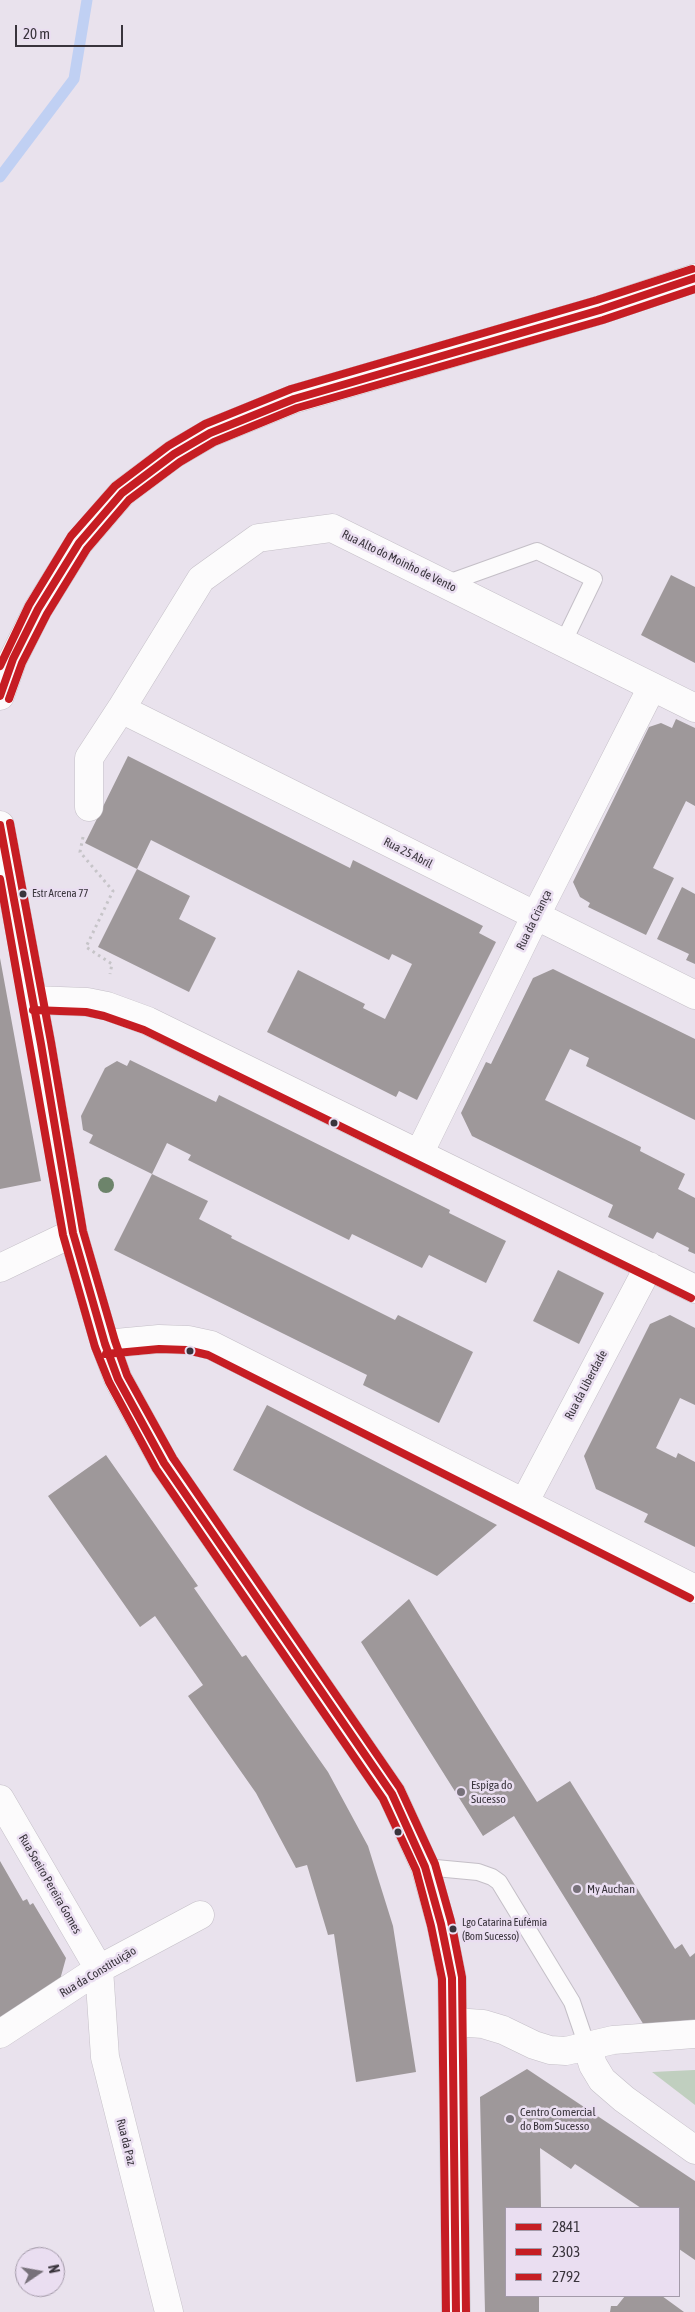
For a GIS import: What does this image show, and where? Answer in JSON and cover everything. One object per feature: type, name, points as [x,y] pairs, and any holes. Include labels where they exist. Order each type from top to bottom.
[{"type":"street","points":[[0,696],[13,659],[38,609],[79,543],[122,493],[174,454],[210,433],[294,400],[600,310],[695,278]]},
{"type":"street","name":"Rua Alto do Moinho de Vento","points":[[89,807],[88,758],[121,709],[201,579],[258,538],[332,528],[695,708]]},
{"type":"street","name":"Rua da Criança","points":[[419,1154],[535,917],[652,687]]},
{"type":"street","name":"Rua 25 Abril","points":[[121,709],[695,996]]},
{"type":"street","points":[[0,825],[33,1000],[72,1233],[105,1344],[118,1379],[164,1463],[392,1794],[425,1867],[441,1924],[452,1978],[456,2312]]},
{"type":"street","points":[[33,1000],[87,1002],[106,1006],[148,1021],[695,1289]]},
{"type":"street","points":[[0,1268],[72,1233]]},
{"type":"street","name":"Rua da Liberdade","points":[[524,1503],[649,1266]]},
{"type":"street","points":[[105,1344],[158,1339],[188,1340],[211,1345],[695,1589]]},
{"type":"street","name":"Rua Soeiro Pereira Gomes","points":[[0,1799],[99,1969]]},
{"type":"street","name":"Rua da Constituição","points":[[0,2034],[99,1969],[200,1914]]},
{"type":"street","name":"Rua da Paz","points":[[99,1969],[105,2057],[169,2312]]},
{"type":"street","points":[[454,2022],[490,2026],[550,2050],[566,2051],[613,2040],[695,2034]]},
{"type":"street","points":[[587,2046],[593,2065],[602,2080],[624,2099],[695,2150]]},
{"type":"lane","points":[[445,584],[537,551],[594,579],[563,643]]},
{"type":"lane","points":[[425,1867],[478,1872],[500,1882],[572,2002],[587,2046]]},
{"type":"path","points":[[86,947],[112,890],[80,852],[89,807]]},
{"type":"green space","points":[[694,2070],[695,2105],[652,2072]]},
{"type":"building","points":[[671,575],[695,587],[695,663],[641,635]]},
{"type":"building","points":[[676,719],[695,728],[695,806],[686,801],[653,868],[674,878],[646,935],[588,907],[590,903],[580,897],[573,882],[649,727],[661,723],[672,728]]},
{"type":"building","points":[[128,756],[350,868],[353,860],[483,926],[479,933],[496,942],[417,1100],[399,1091],[396,1097],[267,1032],[298,970],[365,1004],[363,1008],[385,1019],[412,964],[392,954],[389,960],[151,840],[137,869],[85,843]]},
{"type":"building","points":[[137,869],[190,896],[179,919],[216,938],[189,992],[98,947]]},
{"type":"building","points":[[682,887],[695,894],[695,964],[686,960],[689,954],[657,939]]},
{"type":"building","points":[[0,958],[41,1181],[0,1189]]},
{"type":"building","points":[[553,969],[695,1039],[695,1120],[586,1066],[589,1058],[570,1049],[545,1100],[641,1147],[640,1151],[685,1174],[678,1189],[695,1198],[695,1254],[688,1251],[689,1248],[657,1232],[653,1239],[608,1217],[613,1205],[472,1136],[461,1113],[486,1062],[491,1064],[533,978]]},
{"type":"building","points":[[130,1060],[216,1102],[219,1095],[450,1210],[449,1213],[506,1241],[486,1283],[429,1255],[422,1268],[352,1234],[349,1240],[188,1160],[191,1155],[167,1143],[152,1174],[89,1143],[93,1135],[83,1130],[81,1116],[105,1068],[117,1061],[127,1066]]},
{"type":"building","points":[[152,1174],[208,1201],[199,1219],[232,1236],[231,1238],[395,1320],[398,1315],[473,1352],[439,1423],[363,1385],[367,1375],[114,1250]]},
{"type":"building","points":[[558,1270],[604,1293],[579,1344],[533,1321]]},
{"type":"building","points":[[670,1315],[695,1328],[695,1405],[680,1398],[656,1448],[676,1458],[678,1453],[695,1462],[695,1547],[644,1522],[648,1514],[596,1489],[584,1456],[650,1324]]},
{"type":"building","points":[[267,1405],[497,1525],[437,1576],[306,1509],[233,1470]]},
{"type":"building","points":[[106,1455],[198,1586],[194,1588],[242,1657],[246,1655],[328,1772],[368,1846],[393,1926],[416,2072],[356,2082],[334,1934],[328,1935],[307,1865],[296,1868],[256,1793],[188,1696],[203,1685],[155,1616],[140,1627],[48,1496]]},
{"type":"building","points":[[409,1599],[537,1802],[570,1781],[675,1949],[682,1944],[690,1957],[695,1953],[695,2025],[647,2030],[514,1816],[483,1836],[361,1642]]},
{"type":"building","points":[[0,1861],[23,1901],[27,1899],[30,1905],[33,1903],[66,1958],[56,1994],[0,2023]]},
{"type":"building","points":[[527,2069],[695,2181],[695,2260],[680,2250],[680,2207],[640,2207],[575,2164],[571,2169],[540,2148],[541,2207],[505,2207],[505,2297],[539,2297],[539,2312],[485,2312],[480,2097]]},
{"type":"building","points":[[624,2297],[663,2297],[684,2312],[610,2312],[611,2306],[617,2306]]},
{"type":"waterway","points":[[0,177],[74,79],[87,0]]},
{"type":"transit line","name":"2792","points":[[0,666],[29,605],[71,536],[115,486],[168,446],[205,424],[291,389],[597,300],[692,269]]},
{"type":"transit line","name":"2841","points":[[0,696],[13,659],[38,609],[79,543],[122,493],[174,454],[210,433],[294,399],[600,310],[695,278]]},
{"type":"transit line","name":"2303","points":[[9,699],[22,663],[47,614],[87,549],[129,500],[180,462],[214,442],[297,408],[603,320],[695,289]]},
{"type":"transit line","name":"2792","points":[[10,823],[51,1042],[83,1231],[115,1341],[127,1375],[173,1458],[400,1788],[435,1864],[451,1921],[462,1977],[466,2312]]},
{"type":"transit line","name":"2841","points":[[0,825],[41,1044],[73,1233],[105,1344],[118,1379],[164,1463],[392,1794],[425,1867],[441,1924],[452,1978],[456,2312]]},
{"type":"transit line","name":"2303","points":[[0,879],[63,1235],[95,1347],[109,1382],[156,1469],[383,1799],[416,1870],[431,1926],[442,1979],[446,2312]]},
{"type":"transit line","name":"2303","points":[[33,1010],[86,1012],[104,1016],[144,1030],[691,1298]]},
{"type":"transit line","name":"2303","points":[[106,1354],[159,1349],[187,1350],[208,1355],[690,1598]]},
{"type":"place","name":"Estr Arcena 77","points":[[23,894]]},
{"type":"place","name":"Espiga do Sucesso","points":[[461,1792]]},
{"type":"place","name":"My Auchan","points":[[577,1889]]},
{"type":"place","name":"Lgo Catarina Eufémia (Bom Sucesso)","points":[[453,1929]]},
{"type":"place","name":"Centro Comercial do Bom Sucesso","points":[[510,2119]]}]
